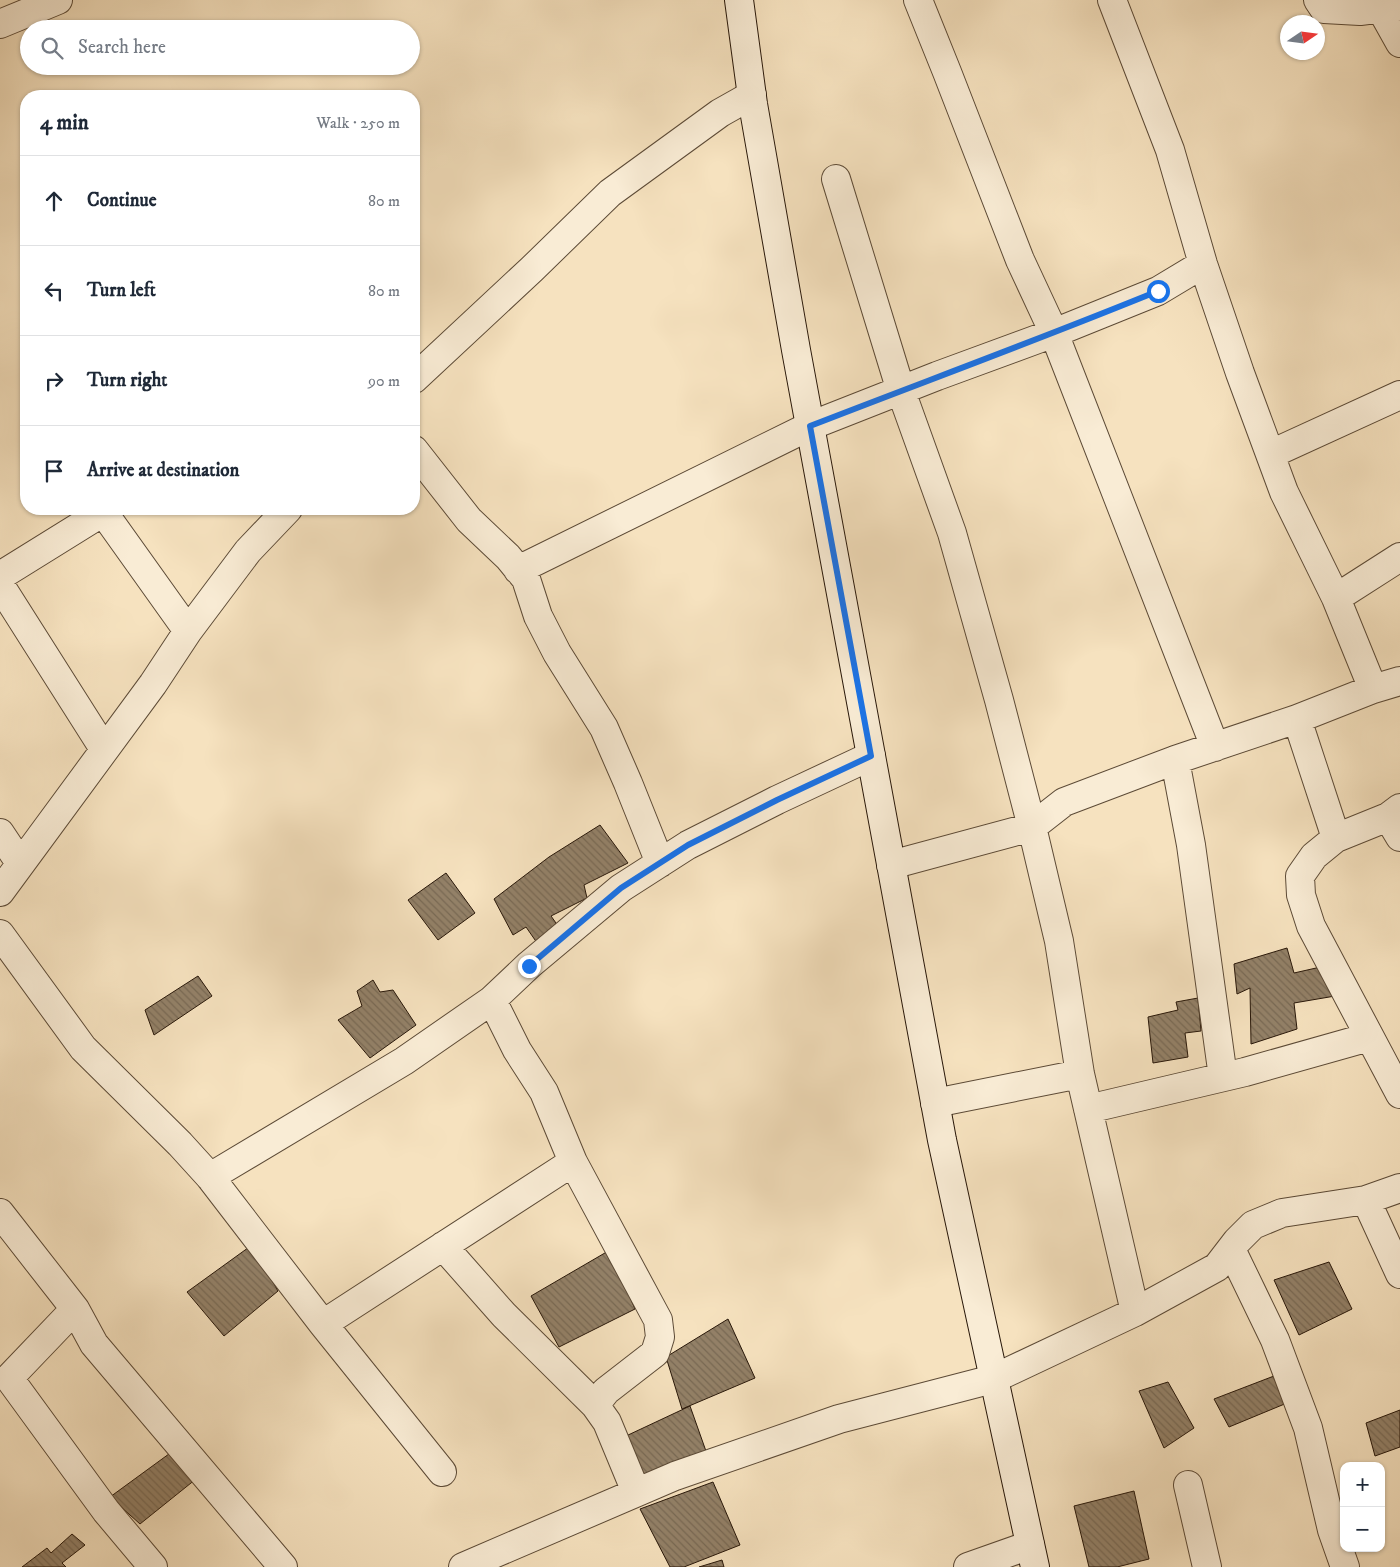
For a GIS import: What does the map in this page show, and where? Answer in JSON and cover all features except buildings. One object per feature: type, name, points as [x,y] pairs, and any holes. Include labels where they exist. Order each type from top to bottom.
[{"type":"street","points":[[0,24],[58,0]]},
{"type":"street","points":[[739,0],[752,94],[810,426],[935,1103],[993,1379],[1033,1556],[968,1567]]},
{"type":"street","points":[[918,0],[948,72],[1020,260],[1054,333],[1215,746]]},
{"type":"street","points":[[1112,0],[1170,150],[1203,264],[1240,373],[1284,492],[1336,598],[1373,689]]},
{"type":"street","points":[[1318,0],[1324,9],[1360,11],[1391,8],[1400,43]]},
{"type":"street","points":[[420,373],[610,193],[720,113],[752,94]]},
{"type":"street","points":[[836,179],[901,391],[952,533],[999,700],[1059,941],[1080,1074],[1136,1312]]},
{"type":"street","points":[[518,570],[810,426],[1054,333],[1158,291],[1203,264]]},
{"type":"street","points":[[1271,454],[1400,395]]},
{"type":"street","points":[[420,458],[469,520],[508,557],[526,579],[538,616],[557,653],[604,728],[660,863]]},
{"type":"street","points":[[0,576],[94,515]]},
{"type":"street","points":[[106,515],[188,631]]},
{"type":"street","points":[[0,892],[153,684],[188,631],[248,551],[282,515]]},
{"type":"street","points":[[1336,598],[1400,556]]},
{"type":"street","points":[[0,585],[104,749]]},
{"type":"street","points":[[891,865],[1032,827],[1064,802],[1175,760],[1297,719],[1373,689],[1400,681]]},
{"type":"street","points":[[1297,719],[1336,838]]},
{"type":"street","points":[[210,1178],[404,1061],[492,1000],[621,888],[688,845],[768,804],[871,756]]},
{"type":"street","points":[[1175,760],[1191,845],[1223,1077]]},
{"type":"street","points":[[1396,821],[1336,838],[1314,856],[1300,876],[1301,895],[1311,926],[1400,1094]]},
{"type":"street","points":[[0,833],[20,863]]},
{"type":"street","points":[[0,934],[83,1048],[180,1144],[210,1178],[323,1324],[442,1472]]},
{"type":"street","points":[[492,1000],[517,1050],[544,1092],[573,1162],[658,1320],[660,1337],[655,1353],[606,1391],[595,1405]]},
{"type":"street","points":[[1088,1109],[1223,1077],[1369,1037]]},
{"type":"street","points":[[935,1103],[1080,1074]]},
{"type":"street","points":[[323,1324],[573,1162]]},
{"type":"street","points":[[463,1567],[675,1476],[839,1419],[993,1379],[1136,1312],[1217,1268],[1253,1225],[1282,1213],[1366,1200],[1400,1188]]},
{"type":"street","points":[[1366,1200],[1400,1274]]},
{"type":"street","points":[[0,1213],[75,1309],[94,1344],[283,1567]]},
{"type":"street","points":[[443,1246],[504,1316],[595,1405],[607,1422],[636,1492]]},
{"type":"street","points":[[1231,1249],[1276,1340],[1308,1428],[1332,1530],[1345,1567]]},
{"type":"street","points":[[75,1309],[4,1381],[106,1511],[153,1567]]},
{"type":"street","points":[[1188,1485],[1207,1567]]},
{"type":"route","points":[[529,966],[621,888],[688,845],[777,800],[871,756],[810,426],[1054,333],[1158,291]]}]
